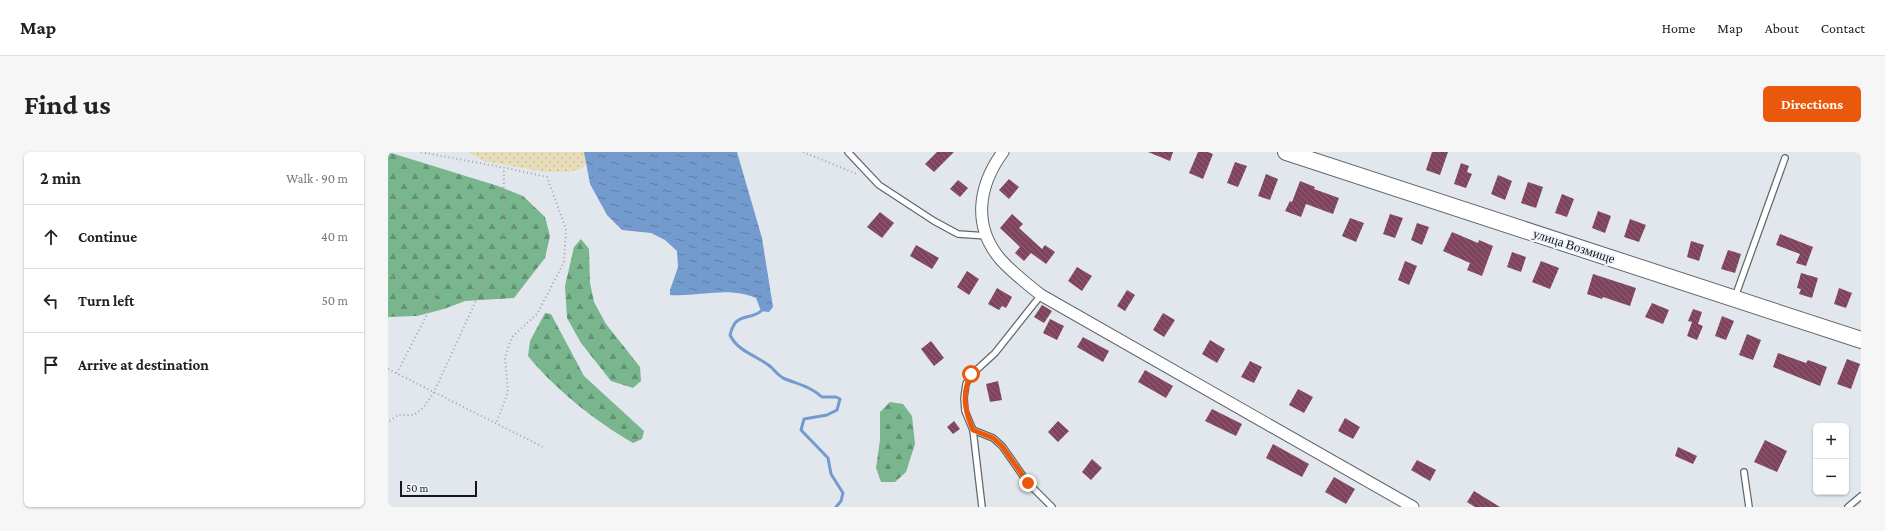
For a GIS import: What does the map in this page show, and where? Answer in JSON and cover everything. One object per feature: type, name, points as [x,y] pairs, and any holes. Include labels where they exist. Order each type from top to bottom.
[{"type":"main road","name":"улица Возмище","points":[[1286,152],[1861,340]]},
{"type":"street","points":[[1003,152],[993,166],[985,183],[982,202],[983,221],[987,236],[1002,260],[1041,295],[1413,507]]},
{"type":"lane","points":[[848,152],[880,185],[934,222],[958,234],[987,236]]},
{"type":"lane","points":[[1734,299],[1785,158]]},
{"type":"lane","points":[[982,507],[973,430],[965,411],[964,398],[966,384],[971,374],[1000,348],[1041,295]]},
{"type":"lane","points":[[973,430],[993,438],[1002,446],[1028,483],[1052,507]]},
{"type":"lane","points":[[1744,472],[1749,507]]},
{"type":"lane","points":[[1848,507],[1861,496]]},
{"type":"path","points":[[421,152],[547,177],[566,229],[564,262],[537,314],[512,337],[505,357],[508,392],[496,424]]},
{"type":"path","points":[[804,152],[862,176]]},
{"type":"path","points":[[388,422],[398,415],[414,415],[423,408],[434,392],[485,281],[503,239],[504,168]]},
{"type":"path","points":[[388,198],[469,222],[485,281]]},
{"type":"path","points":[[388,275],[437,295],[397,373]]},
{"type":"path","points":[[388,369],[545,448]]},
{"type":"green space","points":[[388,152],[498,186],[523,196],[545,217],[550,236],[545,258],[514,298],[465,301],[444,309],[417,316],[388,317]]},
{"type":"green space","points":[[581,239],[589,249],[590,283],[594,302],[606,324],[640,367],[641,381],[633,388],[611,381],[581,343],[567,318],[565,286],[574,247]]},
{"type":"green space","points":[[545,313],[551,314],[584,376],[644,431],[642,439],[633,443],[590,415],[550,380],[528,356],[530,341]]},
{"type":"green space","points":[[890,402],[903,404],[912,416],[915,444],[906,472],[895,482],[881,482],[876,468],[880,440],[880,412]]},
{"type":"sand","points":[[468,152],[584,152],[587,163],[581,169],[568,172],[545,172],[484,161]]},
{"type":"water","points":[[584,152],[737,152],[762,238],[773,307],[769,312],[761,311],[756,298],[735,293],[724,292],[670,295],[670,290],[678,267],[677,251],[665,240],[651,233],[622,230],[607,215],[590,184]]},
{"type":"building","points":[[937,152],[954,152],[934,172],[925,164]]},
{"type":"building","points":[[1148,152],[1173,152],[1170,161]]},
{"type":"building","points":[[1198,152],[1208,152],[1213,154],[1203,179],[1189,173]]},
{"type":"building","points":[[1432,152],[1448,152],[1440,175],[1426,170]]},
{"type":"building","points":[[1235,162],[1247,166],[1238,187],[1227,183]]},
{"type":"building","points":[[1461,163],[1469,166],[1467,172],[1472,174],[1466,188],[1454,184]]},
{"type":"building","points":[[1266,174],[1278,179],[1270,200],[1258,196]]},
{"type":"building","points":[[1498,175],[1512,181],[1505,200],[1491,194]]},
{"type":"building","points":[[1009,179],[1019,187],[1009,199],[999,190]]},
{"type":"building","points":[[958,180],[968,188],[960,197],[950,189]]},
{"type":"building","points":[[1300,181],[1315,187],[1314,189],[1339,198],[1333,214],[1306,204],[1301,217],[1285,211],[1290,201],[1292,202]]},
{"type":"building","points":[[1528,182],[1543,187],[1536,208],[1521,203]]},
{"type":"building","points":[[1562,194],[1574,199],[1567,217],[1555,213]]},
{"type":"building","points":[[1598,211],[1611,216],[1605,233],[1592,228]]},
{"type":"building","points":[[880,212],[894,223],[882,238],[867,227]]},
{"type":"building","points":[[1012,214],[1023,224],[1019,228],[1042,249],[1045,245],[1055,252],[1046,264],[1031,253],[1024,261],[1015,253],[1020,247],[1000,228]]},
{"type":"building","points":[[1390,214],[1403,218],[1395,238],[1383,234]]},
{"type":"building","points":[[1350,218],[1364,223],[1356,242],[1342,236]]},
{"type":"building","points":[[1630,219],[1646,225],[1639,242],[1624,237]]},
{"type":"building","points":[[1417,223],[1429,227],[1422,245],[1411,240]]},
{"type":"building","points":[[1452,232],[1478,243],[1479,240],[1493,246],[1482,276],[1467,270],[1470,263],[1443,251]]},
{"type":"building","points":[[1780,234],[1813,247],[1806,266],[1796,263],[1800,254],[1776,245]]},
{"type":"building","points":[[1691,241],[1704,245],[1699,261],[1687,257]]},
{"type":"building","points":[[916,245],[939,258],[932,269],[910,256]]},
{"type":"building","points":[[1728,250],[1741,254],[1735,273],[1721,269]]},
{"type":"building","points":[[1512,252],[1526,257],[1521,272],[1507,267]]},
{"type":"building","points":[[1405,261],[1417,266],[1409,285],[1398,280]]},
{"type":"building","points":[[1541,261],[1559,268],[1550,289],[1532,282]]},
{"type":"building","points":[[1077,267],[1092,276],[1082,291],[1068,281]]},
{"type":"building","points":[[967,271],[979,279],[969,295],[957,287]]},
{"type":"building","points":[[1801,273],[1818,278],[1812,298],[1799,294],[1801,289],[1797,288]]},
{"type":"building","points":[[1593,274],[1636,288],[1630,306],[1603,297],[1602,299],[1587,294]]},
{"type":"building","points":[[997,288],[1012,297],[1006,308],[1002,306],[999,310],[988,304]]},
{"type":"building","points":[[1839,288],[1852,293],[1846,308],[1834,304]]},
{"type":"building","points":[[1127,290],[1135,295],[1125,311],[1117,306]]},
{"type":"building","points":[[1652,303],[1669,310],[1663,324],[1645,317]]},
{"type":"building","points":[[1042,305],[1052,311],[1044,323],[1034,317]]},
{"type":"building","points":[[1693,309],[1702,312],[1698,324],[1703,326],[1697,340],[1687,336],[1692,322],[1688,321]]},
{"type":"building","points":[[1163,313],[1175,320],[1164,337],[1153,330]]},
{"type":"building","points":[[1722,316],[1734,321],[1726,340],[1715,336]]},
{"type":"building","points":[[1050,319],[1064,326],[1057,340],[1043,333]]},
{"type":"building","points":[[1747,334],[1761,340],[1753,360],[1739,355]]},
{"type":"building","points":[[1083,337],[1109,351],[1103,362],[1077,347]]},
{"type":"building","points":[[1210,340],[1225,349],[1217,363],[1202,354]]},
{"type":"building","points":[[931,341],[944,358],[934,366],[921,349]]},
{"type":"building","points":[[1778,353],[1806,363],[1808,360],[1827,367],[1820,386],[1773,367]]},
{"type":"building","points":[[1847,359],[1860,364],[1851,389],[1837,384]]},
{"type":"building","points":[[1250,361],[1262,367],[1254,383],[1241,377]]},
{"type":"building","points":[[1145,370],[1173,386],[1166,398],[1138,382]]},
{"type":"building","points":[[998,381],[1002,400],[990,402],[986,384]]},
{"type":"building","points":[[1298,389],[1313,397],[1304,413],[1289,405]]},
{"type":"building","points":[[1212,409],[1242,424],[1236,436],[1205,421]]},
{"type":"building","points":[[1345,418],[1360,427],[1353,439],[1338,431]]},
{"type":"building","points":[[954,421],[960,429],[953,434],[947,427]]},
{"type":"building","points":[[1058,421],[1069,431],[1058,442],[1048,432]]},
{"type":"building","points":[[1765,440],[1787,451],[1777,472],[1754,462]]},
{"type":"building","points":[[1273,444],[1309,464],[1302,477],[1266,458]]},
{"type":"building","points":[[1678,447],[1697,456],[1693,464],[1675,456]]},
{"type":"building","points":[[1092,459],[1102,468],[1091,480],[1082,472]]},
{"type":"building","points":[[1417,460],[1436,470],[1430,481],[1411,470]]},
{"type":"building","points":[[1334,477],[1355,489],[1346,504],[1325,492]]},
{"type":"building","points":[[1474,491],[1500,507],[1475,507],[1467,502]]},
{"type":"waterway","points":[[761,311],[755,315],[738,320],[735,323],[730,335],[738,346],[766,363],[783,378],[808,388],[822,397],[836,397],[840,399],[837,410],[827,415],[804,419],[801,430],[828,458],[831,474],[843,493],[841,501],[836,507]]},
{"type":"route","points":[[971,374],[966,384],[964,398],[965,411],[973,430],[993,438],[1002,446],[1028,483]]}]
